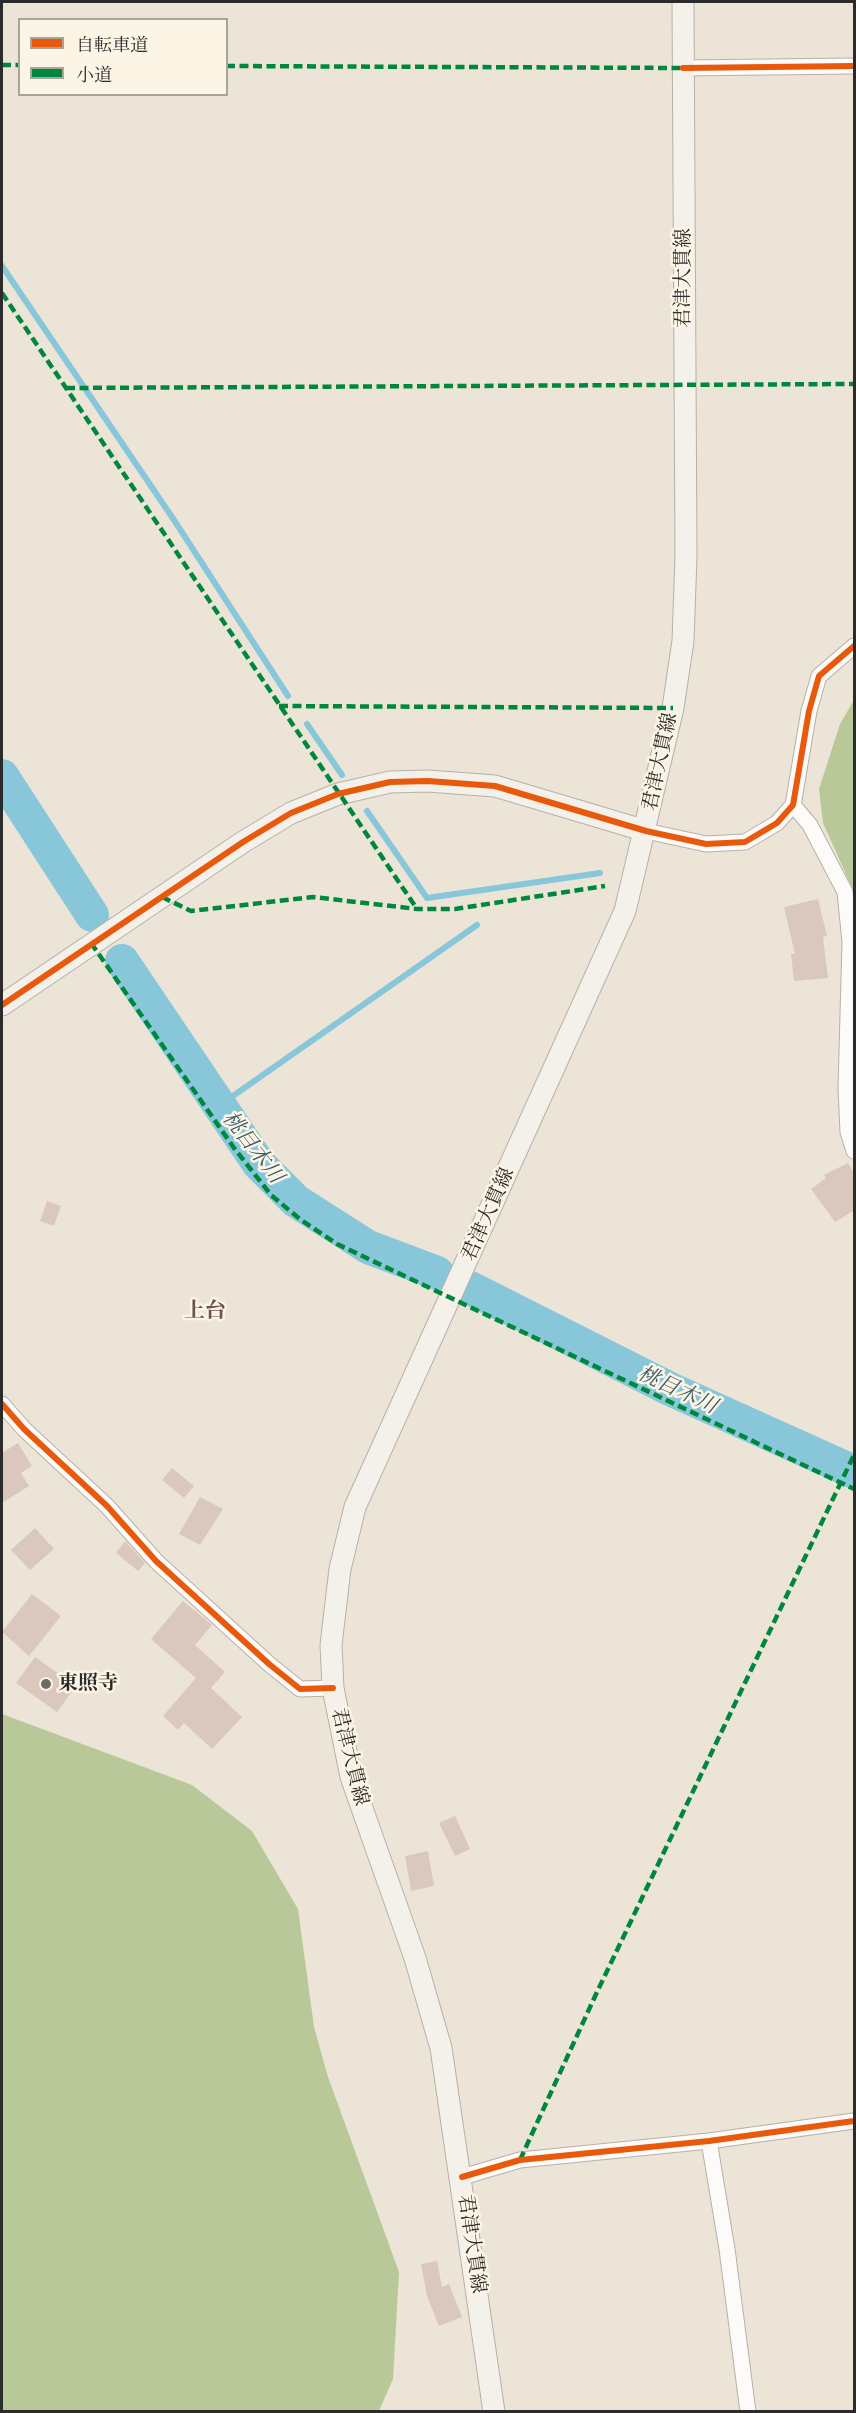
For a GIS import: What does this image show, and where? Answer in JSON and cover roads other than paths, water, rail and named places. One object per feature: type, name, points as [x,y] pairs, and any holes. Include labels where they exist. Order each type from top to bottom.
[{"type":"main road","name":"君津大貫線","points":[[494,2412],[462,2177],[441,2048],[416,1958],[351,1778],[333,1688],[332,1645],[340,1569],[355,1507],[625,911],[646,831],[673,708],[683,641],[687,556],[683,2]]},
{"type":"main road","points":[[2,1005],[243,842],[291,813],[338,794],[390,782],[428,780],[495,786],[646,831]]},
{"type":"street","points":[[683,68],[855,66]]},
{"type":"street","points":[[646,831],[706,844],[745,842],[777,823],[793,805],[809,711],[819,676],[855,646]]},
{"type":"street","points":[[793,805],[810,825],[845,892],[850,942],[846,1088],[848,1132],[855,1151]]},
{"type":"street","points":[[2,1404],[24,1429],[107,1506],[156,1561],[269,1664],[300,1689],[333,1688]]},
{"type":"street","points":[[462,2177],[520,2160],[709,2141],[855,2121]]},
{"type":"street","points":[[709,2141],[727,2249],[748,2412]]},
{"type":"waterway","points":[[2,266],[174,520],[288,696]]},
{"type":"waterway","points":[[307,724],[342,775]]},
{"type":"waterway","name":"桃目木川","points":[[2,776],[92,915]]},
{"type":"waterway","points":[[367,811],[427,898],[600,873]]},
{"type":"waterway","points":[[220,1105],[477,925]]},
{"type":"waterway","name":"桃目木川","points":[[122,961],[259,1164],[296,1201],[368,1247],[437,1273]]},
{"type":"waterway","name":"桃目木川","points":[[470,1288],[670,1389],[854,1472]]},
{"type":"place","name":"東照寺","points":[[46,1684]]},
{"type":"district","name":"上台","points":[[205,1312]]}]
